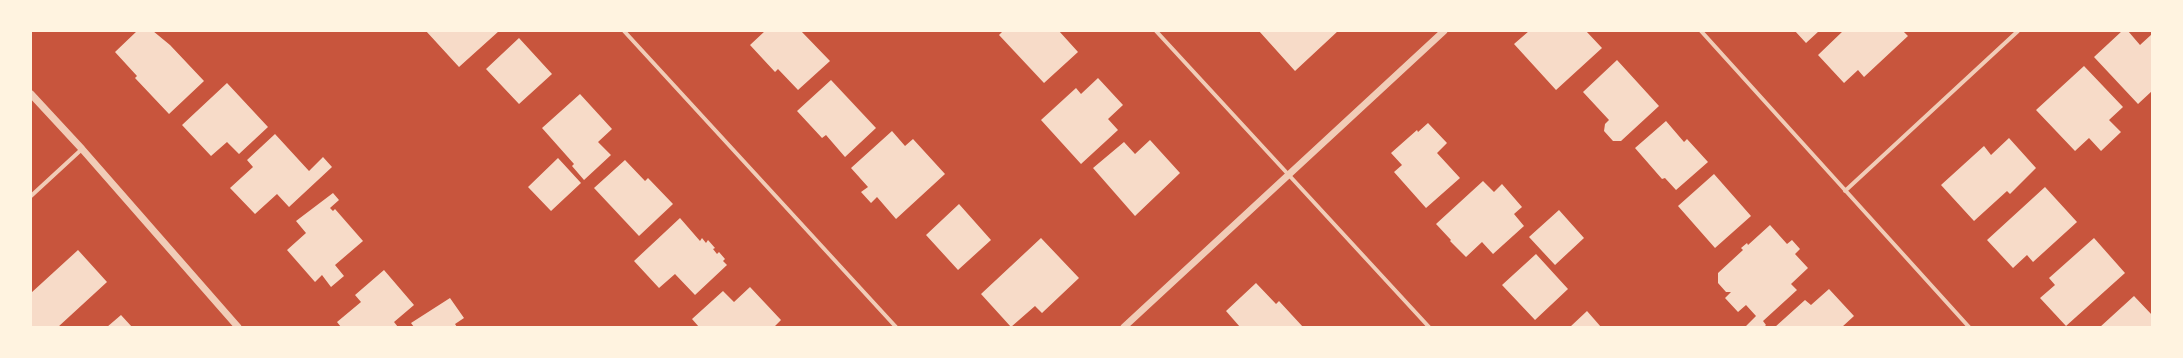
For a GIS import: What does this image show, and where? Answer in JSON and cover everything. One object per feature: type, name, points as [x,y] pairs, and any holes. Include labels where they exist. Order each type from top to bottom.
[{"type":"street","points":[[624,31],[896,327]]},
{"type":"street","points":[[1156,31],[1429,327]]},
{"type":"street","points":[[1124,327],[1444,31]]},
{"type":"street","points":[[1701,31],[1969,327]]},
{"type":"street","points":[[1845,191],[2018,31]]},
{"type":"street","points":[[31,94],[82,149],[238,327]]},
{"type":"street","points":[[31,196],[82,149]]},
{"type":"building","points":[[137,31],[153,31],[170,45],[204,81],[169,114],[135,78],[137,76],[115,52]]},
{"type":"building","points":[[426,31],[499,31],[459,67]]},
{"type":"building","points":[[765,31],[801,31],[830,61],[798,90],[778,69],[775,72],[750,45]]},
{"type":"building","points":[[1003,31],[1059,31],[1078,52],[1044,83],[999,35]]},
{"type":"building","points":[[1259,31],[1338,31],[1295,71]]},
{"type":"building","points":[[1529,31],[1586,31],[1602,48],[1556,90],[1514,44]]},
{"type":"building","points":[[1795,31],[1819,31],[1806,43]]},
{"type":"building","points":[[1843,31],[1903,31],[1908,36],[1864,77],[1858,70],[1844,83],[1818,55]]},
{"type":"building","points":[[2122,31],[2128,31],[2140,45],[2152,34],[2152,91],[2138,104],[2094,57]]},
{"type":"building","points":[[519,38],[552,74],[519,104],[486,69]]},
{"type":"building","points":[[1617,60],[1659,106],[1621,141],[1613,141],[1604,131],[1605,124],[1609,120],[1583,92]]},
{"type":"building","points":[[2084,66],[2123,107],[2109,120],[2121,132],[2101,151],[2089,138],[2075,151],[2036,110]]},
{"type":"building","points":[[1098,78],[1123,105],[1108,119],[1118,130],[1081,164],[1041,120],[1076,88],[1081,94]]},
{"type":"building","points":[[831,80],[876,128],[845,157],[826,135],[822,138],[797,111]]},
{"type":"building","points":[[227,83],[268,127],[239,154],[227,142],[211,156],[182,125]]},
{"type":"building","points":[[580,94],[612,129],[598,142],[611,155],[584,180],[572,166],[574,164],[542,128]]},
{"type":"building","points":[[1666,121],[1684,142],[1687,139],[1708,162],[1676,190],[1665,178],[1662,179],[1635,148]]},
{"type":"building","points":[[1428,123],[1447,143],[1437,153],[1460,178],[1426,208],[1394,172],[1402,165],[1391,153],[1417,130],[1418,132]]},
{"type":"building","points":[[892,131],[905,146],[913,139],[945,174],[896,219],[877,197],[871,203],[861,192],[868,187],[851,168]]},
{"type":"building","points":[[275,134],[309,171],[323,157],[332,167],[289,207],[277,194],[255,214],[230,188],[253,167],[247,160]]},
{"type":"building","points":[[2009,138],[2036,168],[2010,194],[2007,191],[1974,221],[1941,185],[1984,146],[1991,155]]},
{"type":"building","points":[[1150,140],[1180,173],[1135,216],[1093,168],[1124,142],[1135,154]]},
{"type":"building","points":[[558,158],[581,183],[551,211],[528,187]]},
{"type":"building","points":[[625,160],[645,181],[648,178],[673,204],[639,236],[594,188]]},
{"type":"building","points":[[1714,174],[1751,216],[1715,248],[1678,206]]},
{"type":"building","points":[[1483,181],[1494,192],[1502,184],[1522,207],[1514,214],[1524,226],[1493,254],[1482,242],[1466,257],[1436,224]]},
{"type":"building","points":[[2045,187],[2077,222],[2033,262],[2027,255],[2013,268],[1987,240]]},
{"type":"building","points":[[333,193],[339,200],[330,208],[333,211],[335,209],[363,241],[335,265],[344,276],[331,287],[322,275],[315,282],[287,250],[306,233],[296,221]]},
{"type":"building","points":[[959,204],[991,240],[958,270],[926,235]]},
{"type":"building","points":[[1559,210],[1584,238],[1555,265],[1529,237]]},
{"type":"building","points":[[680,218],[700,241],[702,238],[706,243],[708,240],[715,248],[713,249],[717,254],[719,252],[725,259],[723,261],[727,265],[695,295],[675,274],[659,288],[634,261]]},
{"type":"building","points":[[1770,225],[1787,244],[1792,240],[1800,249],[1795,254],[1808,268],[1791,284],[1797,290],[1763,321],[1766,325],[1764,327],[1745,327],[1756,316],[1746,305],[1738,312],[1725,298],[1731,292],[1726,292],[1718,283],[1718,273],[1743,250],[1741,248],[1747,243],[1748,245]]},
{"type":"building","points":[[1041,238],[1079,278],[1042,313],[1035,306],[1011,327],[981,294]]},
{"type":"building","points":[[2094,238],[2125,273],[2066,326],[2040,298],[2055,285],[2049,278]]},
{"type":"building","points":[[78,250],[107,282],[58,327],[31,327],[31,293]]},
{"type":"building","points":[[1536,254],[1568,289],[1535,320],[1502,285]]},
{"type":"building","points":[[384,270],[414,305],[394,322],[398,327],[341,327],[337,322],[361,302],[355,295]]},
{"type":"building","points":[[1256,283],[1276,304],[1279,301],[1303,327],[1240,327],[1226,311]]},
{"type":"building","points":[[750,287],[781,320],[774,327],[699,327],[692,319],[723,291],[734,302]]},
{"type":"building","points":[[1829,289],[1854,316],[1842,327],[1775,327],[1805,300],[1811,305]]},
{"type":"building","points":[[2134,296],[2152,315],[2152,327],[2100,327]]},
{"type":"building","points":[[450,298],[464,318],[455,324],[457,327],[414,327],[411,323]]},
{"type":"building","points":[[1587,311],[1601,327],[1570,327]]},
{"type":"building","points":[[121,315],[132,327],[107,327]]}]
